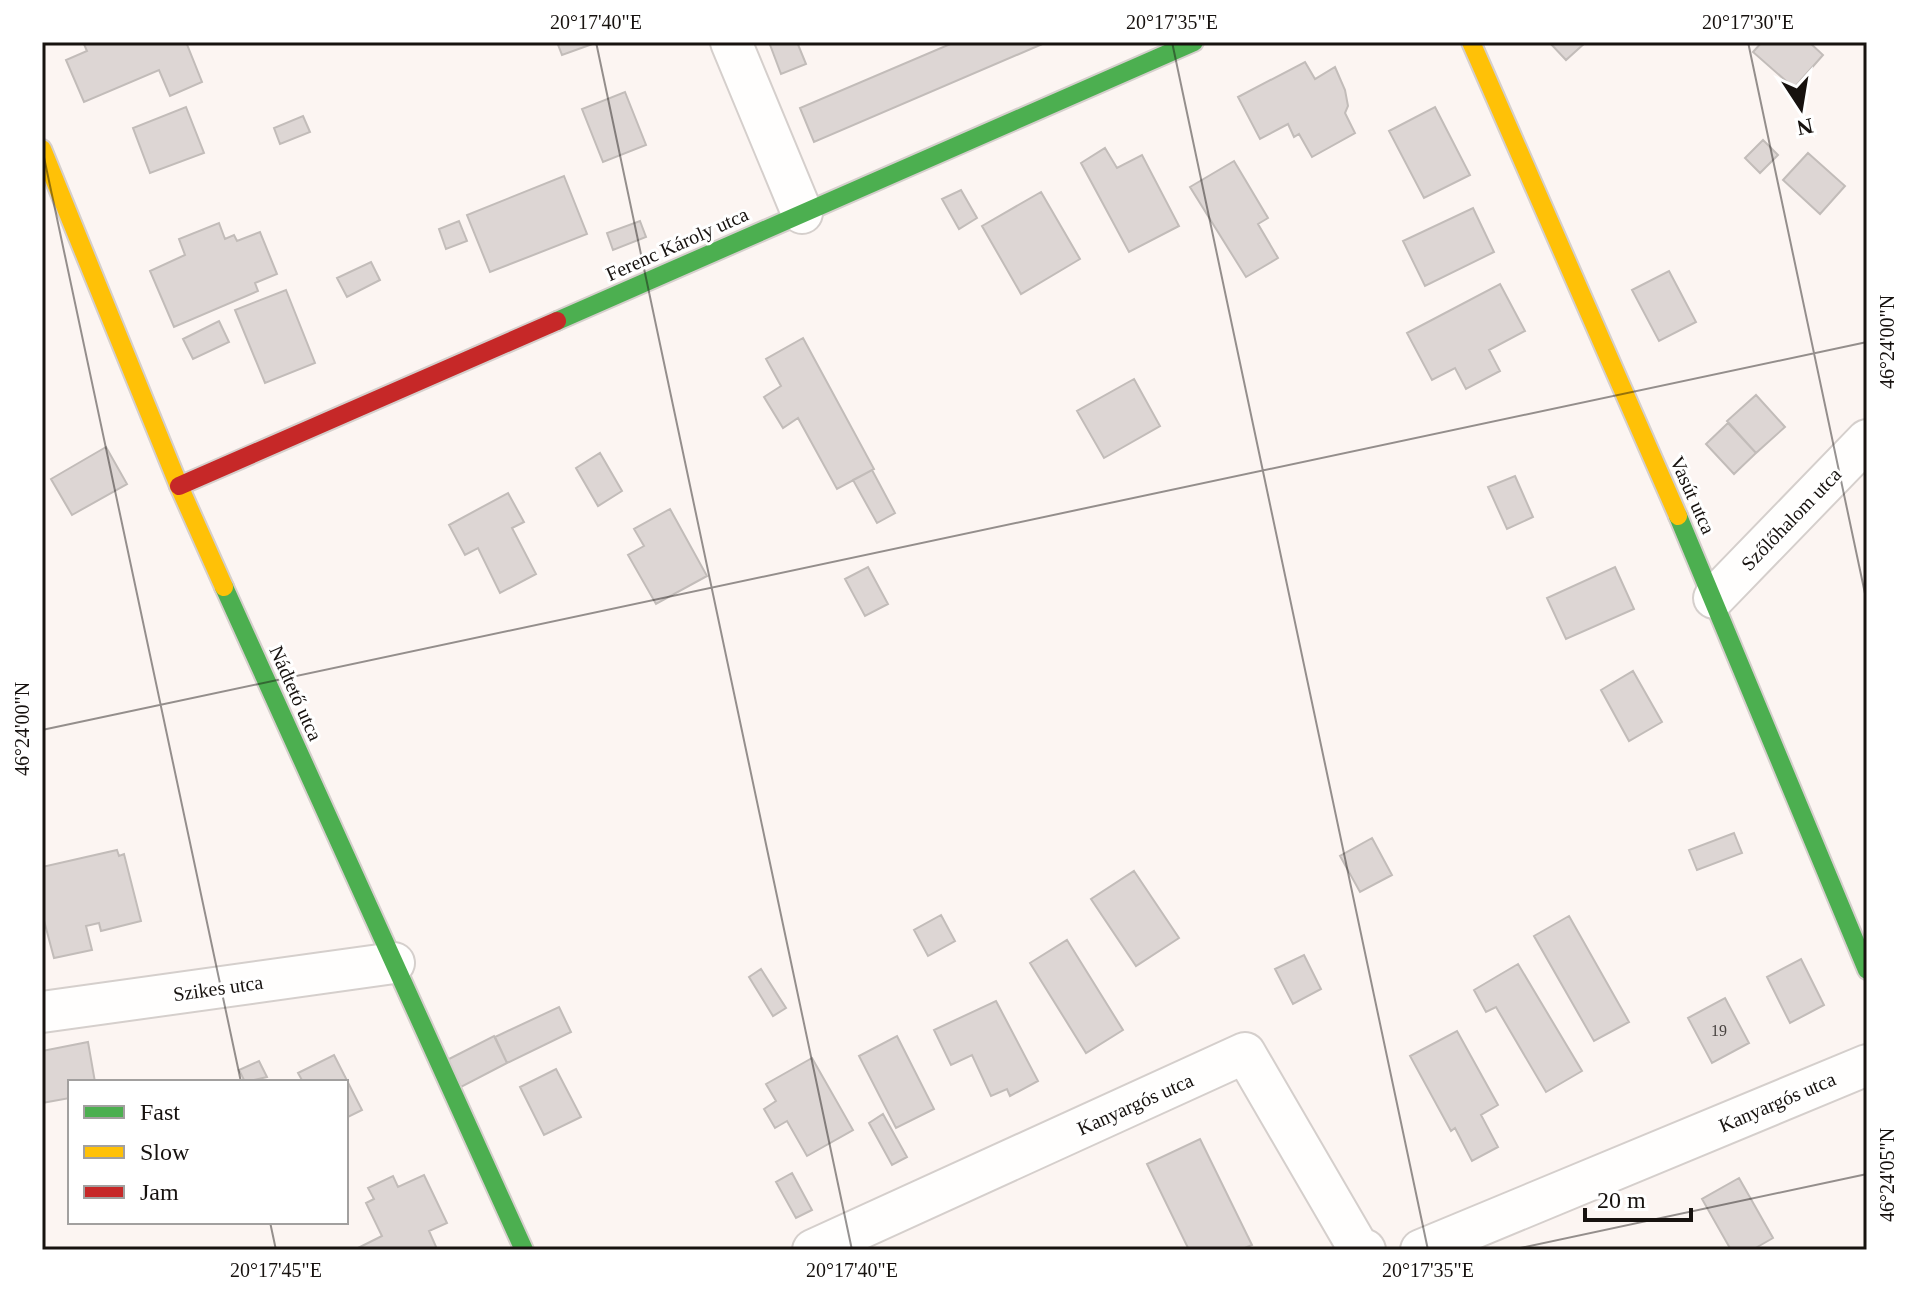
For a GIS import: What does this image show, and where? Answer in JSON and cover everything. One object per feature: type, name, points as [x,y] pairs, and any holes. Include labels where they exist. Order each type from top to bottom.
[{"type":"street","points":[[731,42],[802,213]]},
{"type":"street","name":"Ferenc Károly utca","points":[[179,486],[1194,42]]},
{"type":"street","name":"Vasút utca","points":[[1471,42],[1714,598],[1867,970]]},
{"type":"street","name":"Nádtető utca","points":[[42,149],[179,486],[524,1250]]},
{"type":"street","name":"Szőlőhalom utca","points":[[1714,598],[1867,440]]},
{"type":"street","name":"Szikes utca","points":[[42,1012],[394,963]]},
{"type":"street","name":"Kanyargós utca","points":[[813,1250],[1245,1053],[1359,1249],[1365,1250]]},
{"type":"street","name":"Kanyargós utca","points":[[1421,1250],[1867,1065]]},
{"type":"building","points":[[83,42],[186,42],[202,82],[170,96],[159,70],[84,102],[66,60],[87,51]]},
{"type":"building","points":[[557,42],[598,42],[562,55]]},
{"type":"building","points":[[769,42],[797,42],[806,64],[781,74]]},
{"type":"building","points":[[955,42],[1047,42],[814,142],[800,108]]},
{"type":"building","points":[[1549,42],[1586,42],[1566,60]]},
{"type":"building","points":[[1762,42],[1809,42],[1823,55],[1794,88],[1753,52]]},
{"type":"building","points":[[1305,62],[1315,79],[1335,67],[1345,90],[1348,106],[1345,113],[1355,133],[1312,157],[1299,134],[1294,137],[1288,124],[1260,139],[1238,97]]},
{"type":"building","points":[[625,92],[646,145],[603,162],[582,109]]},
{"type":"building","points":[[186,107],[204,153],[150,173],[133,128]]},
{"type":"building","points":[[1435,107],[1470,175],[1424,198],[1389,131]]},
{"type":"building","points":[[303,116],[310,132],[280,144],[274,128]]},
{"type":"building","points":[[1763,140],[1778,155],[1760,173],[1745,158]]},
{"type":"building","points":[[1105,148],[1117,168],[1142,155],[1179,226],[1129,252],[1081,163]]},
{"type":"building","points":[[1808,153],[1845,186],[1820,214],[1783,180]]},
{"type":"building","points":[[1234,161],[1268,218],[1258,224],[1278,258],[1246,277],[1190,187]]},
{"type":"building","points":[[564,176],[587,234],[490,272],[467,215]]},
{"type":"building","points":[[961,190],[977,218],[959,229],[942,199]]},
{"type":"building","points":[[1041,192],[1080,259],[1021,294],[982,226]]},
{"type":"building","points":[[1473,208],[1494,252],[1425,286],[1403,241]]},
{"type":"building","points":[[459,221],[467,241],[446,249],[439,229]]},
{"type":"building","points":[[640,221],[646,237],[613,250],[607,233]]},
{"type":"building","points":[[219,223],[225,239],[234,235],[237,241],[260,232],[277,274],[255,283],[258,291],[174,327],[150,271],[185,255],[179,239]]},
{"type":"building","points":[[371,262],[380,280],[347,297],[337,278]]},
{"type":"building","points":[[1669,271],[1696,322],[1659,341],[1632,290]]},
{"type":"building","points":[[1500,284],[1525,331],[1489,350],[1500,371],[1466,389],[1455,368],[1432,380],[1407,333]]},
{"type":"building","points":[[286,290],[315,363],[265,383],[235,310]]},
{"type":"building","points":[[219,321],[229,342],[193,359],[183,339]]},
{"type":"building","points":[[803,338],[874,469],[837,489],[798,418],[783,428],[764,397],[781,386],[766,359]]},
{"type":"building","points":[[1134,379],[1160,426],[1104,458],[1077,411]]},
{"type":"building","points":[[1756,395],[1785,427],[1756,453],[1727,421]]},
{"type":"building","points":[[1728,423],[1756,453],[1734,474],[1706,444]]},
{"type":"building","points":[[106,447],[127,484],[72,515],[51,479]]},
{"type":"building","points":[[600,453],[622,491],[598,506],[576,468]]},
{"type":"building","points":[[872,470],[895,513],[877,523],[853,480]]},
{"type":"building","points":[[1515,476],[1533,517],[1507,529],[1488,487]]},
{"type":"building","points":[[508,493],[524,522],[512,528],[536,574],[500,593],[478,548],[465,555],[449,525]]},
{"type":"building","points":[[670,509],[707,576],[656,604],[628,555],[644,546],[634,529]]},
{"type":"building","points":[[868,567],[888,604],[865,616],[845,579]]},
{"type":"building","points":[[1615,567],[1634,609],[1566,639],[1547,598]]},
{"type":"building","points":[[1633,671],[1662,722],[1629,741],[1601,690]]},
{"type":"building","points":[[1734,833],[1742,853],[1697,870],[1689,850]]},
{"type":"building","points":[[1372,838],[1392,875],[1360,892],[1340,856]]},
{"type":"building","points":[[117,850],[119,856],[124,854],[141,921],[101,931],[99,923],[86,926],[92,950],[54,958],[42,913],[42,867]]},
{"type":"building","points":[[1134,871],[1179,938],[1136,966],[1091,899]]},
{"type":"building","points":[[941,915],[955,941],[928,956],[914,930]]},
{"type":"building","points":[[1569,916],[1629,1022],[1594,1041],[1534,936]]},
{"type":"building","points":[[1067,940],[1123,1030],[1086,1053],[1030,963]]},
{"type":"building","points":[[1304,955],[1321,989],[1293,1004],[1275,969]]},
{"type":"building","points":[[1801,959],[1824,1005],[1790,1023],[1767,977]]},
{"type":"building","points":[[1518,964],[1582,1071],[1546,1092],[1496,1007],[1486,1012],[1474,990]]},
{"type":"building","points":[[761,969],[786,1008],[773,1016],[749,977]]},
{"type":"building","points":[[1725,998],[1749,1043],[1712,1063],[1688,1018]]},
{"type":"building","points":[[996,1001],[1038,1081],[1010,1096],[1007,1089],[991,1096],[972,1055],[951,1065],[934,1030]]},
{"type":"building","points":[[559,1007],[571,1032],[507,1063],[495,1037]]},
{"type":"building","points":[[1457,1031],[1498,1105],[1481,1115],[1498,1147],[1472,1161],[1455,1128],[1451,1131],[1410,1056]]},
{"type":"building","points":[[494,1036],[507,1063],[461,1087],[447,1060]]},
{"type":"building","points":[[897,1036],[934,1109],[896,1128],[859,1056]]},
{"type":"building","points":[[88,1042],[95,1080],[68,1080],[68,1098],[42,1103],[42,1051]]},
{"type":"building","points":[[334,1055],[347,1080],[302,1080],[298,1073]]},
{"type":"building","points":[[812,1058],[853,1130],[807,1156],[787,1121],[775,1128],[764,1109],[776,1101],[766,1084]]},
{"type":"building","points":[[259,1061],[267,1077],[244,1080],[239,1070]]},
{"type":"building","points":[[556,1069],[581,1117],[544,1135],[520,1087]]},
{"type":"building","points":[[348,1082],[362,1110],[348,1117]]},
{"type":"building","points":[[883,1114],[907,1157],[892,1165],[869,1123]]},
{"type":"building","points":[[1200,1139],[1252,1245],[1240,1250],[1189,1250],[1147,1164]]},
{"type":"building","points":[[792,1173],[812,1210],[796,1218],[776,1182]]},
{"type":"building","points":[[424,1175],[447,1223],[429,1231],[437,1249],[354,1250],[382,1236],[366,1203],[374,1199],[368,1188],[393,1176],[398,1187]]},
{"type":"building","points":[[1739,1178],[1773,1238],[1752,1250],[1731,1250],[1702,1199]]},
{"type":"traffic: fast","points":[[557,321],[1194,42]]},
{"type":"traffic: fast","points":[[1678,516],[1867,970]]},
{"type":"traffic: fast","points":[[224,587],[524,1250]]},
{"type":"traffic: slow","points":[[1471,42],[1678,516]]},
{"type":"traffic: slow","points":[[42,149],[179,486],[224,587]]},
{"type":"traffic: jam","points":[[179,486],[557,321]]}]
